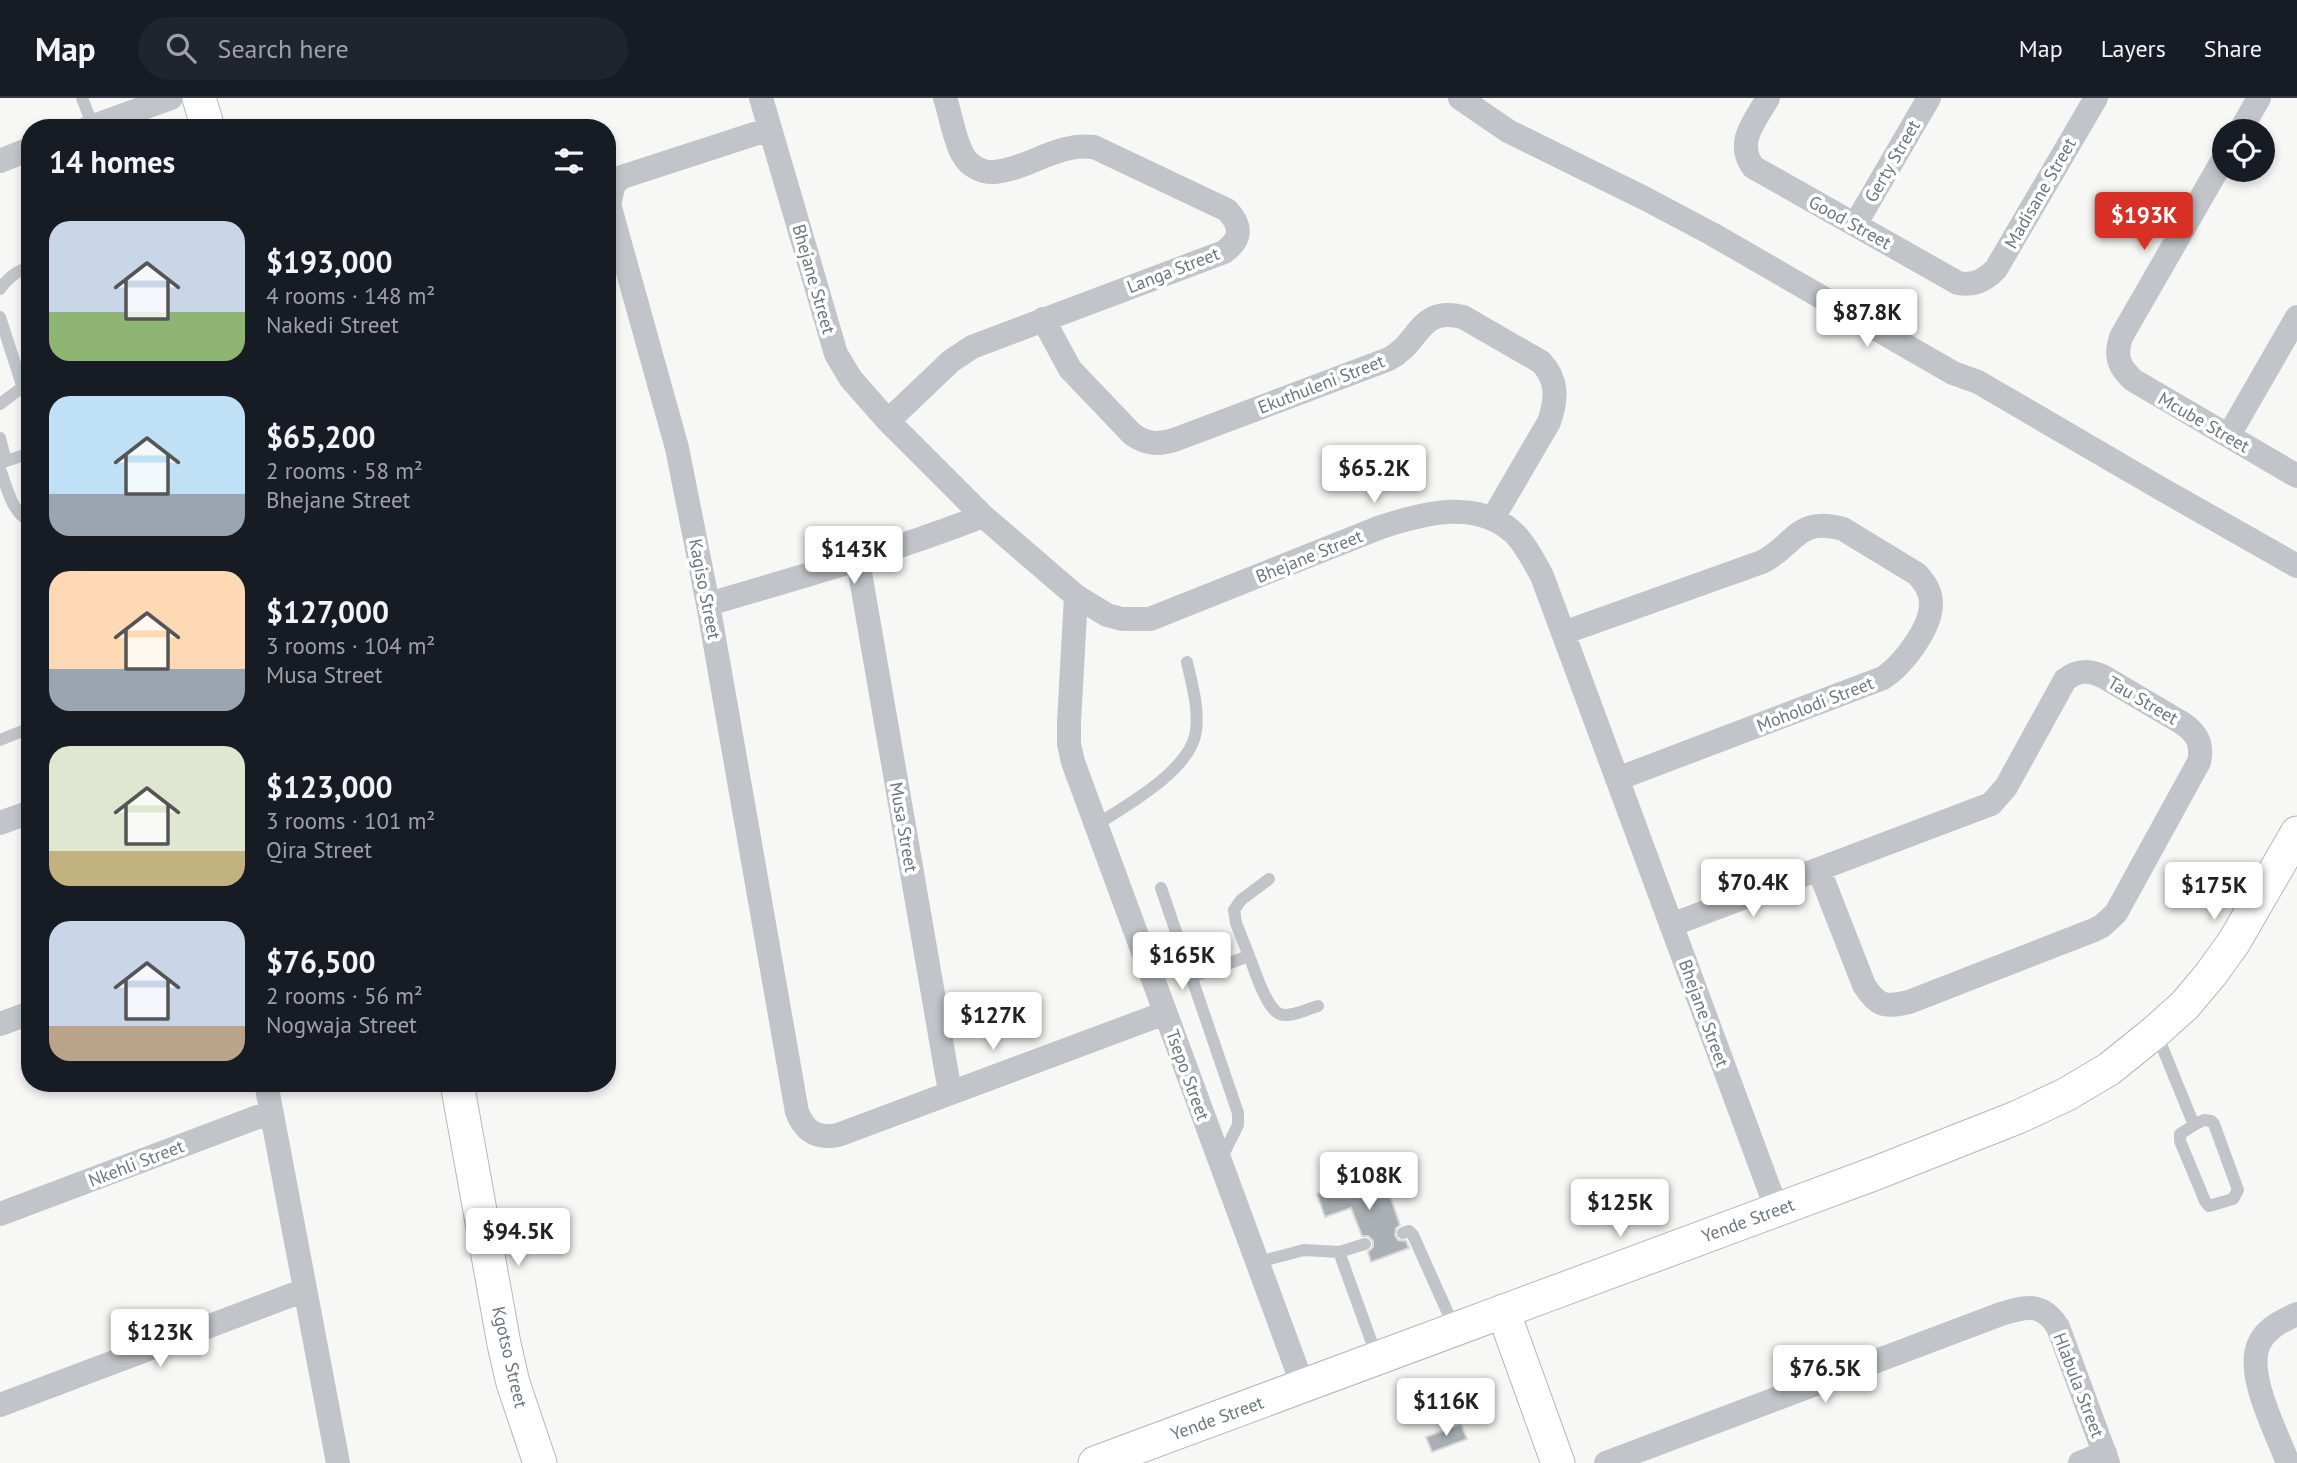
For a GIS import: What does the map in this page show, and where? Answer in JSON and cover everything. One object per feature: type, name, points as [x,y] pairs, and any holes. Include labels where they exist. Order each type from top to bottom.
[{"type":"street","points":[[112,119],[171,98]]},
{"type":"street","points":[[199,98],[205,119]]},
{"type":"street","name":"Bhejane Street","points":[[761,98],[836,354],[851,379],[888,421],[984,516],[1076,596],[1107,615],[1122,620],[1150,619],[1415,516],[1445,511],[1469,513],[1493,518],[1514,533],[1542,576],[1777,1209]]},
{"type":"street","name":"Langa Street","points":[[888,421],[960,354],[1043,319],[1224,252],[1233,245],[1237,237],[1238,227],[1227,210],[1094,147],[1084,145],[1063,149],[995,172],[977,169],[964,157],[946,98]]},
{"type":"street","points":[[1460,98],[1508,131],[1712,234],[1952,373],[1978,382],[2297,566]]},
{"type":"street","name":"Good Street","points":[[1768,98],[1747,135],[1744,149],[1753,167],[1958,283],[1968,285],[1979,282]]},
{"type":"street","name":"Gerty Street","points":[[1855,225],[1929,98]]},
{"type":"street","name":"Madisane Street","points":[[1979,282],[1996,269],[2096,98]]},
{"type":"street","points":[[2247,119],[2259,98]]},
{"type":"street","name":"Kagiso Street","points":[[616,182],[635,171],[770,130]]},
{"type":"street","points":[[0,160],[21,152]]},
{"type":"street","name":"Mcube Street","points":[[2212,179],[2121,337],[2117,350],[2118,360],[2123,371],[2133,380],[2297,477]]},
{"type":"street","name":"Kagiso Street","points":[[616,233],[674,438],[708,604],[801,1123],[819,1136],[838,1135],[950,1092]]},
{"type":"street","name":"Ekuthuleni Street","points":[[1043,319],[1070,369],[1132,434],[1146,442],[1163,443],[1390,359],[1405,348],[1428,319],[1437,315],[1448,313],[1462,317],[1541,362],[1548,369],[1555,391],[1555,405],[1549,422],[1493,518]]},
{"type":"street","points":[[2229,435],[2297,317]]},
{"type":"street","points":[[708,604],[858,561],[984,516]]},
{"type":"street","name":"Moholodi Street","points":[[1563,633],[1762,562],[1773,556],[1800,531],[1812,526],[1829,525],[1843,529],[1917,573],[1930,594],[1928,618],[1915,643],[1902,663],[1883,678],[1617,779]]},
{"type":"street","name":"Musa Street","points":[[858,561],[950,1092]]},
{"type":"street","name":"Tsepo Street","points":[[1076,596],[1069,744],[1073,762],[1303,1386]]},
{"type":"street","name":"Tau Street","points":[[1671,925],[1991,804],[2006,787],[2061,687],[2077,672],[2094,672],[2104,677],[2192,729],[2199,739],[2199,762],[2116,913],[2094,930],[1909,1002],[1885,1005],[1871,996],[1864,985],[1819,870]]},
{"type":"street","points":[[0,823],[21,815]]},
{"type":"street","name":"Yende Street","points":[[1096,1463],[1876,1173],[2038,1108],[2088,1082],[2155,1032],[2185,1005],[2211,975],[2234,942],[2297,833]]},
{"type":"street","points":[[950,1092],[1165,1013]]},
{"type":"street","points":[[0,1024],[21,1016]]},
{"type":"street","points":[[268,1092],[338,1463]]},
{"type":"street","name":"Kgotso Street","points":[[459,1092],[504,1344],[513,1383],[540,1463]]},
{"type":"street","name":"Nkehli Street","points":[[0,1214],[271,1112]]},
{"type":"street","points":[[0,1405],[305,1290]]},
{"type":"street","name":"Hlabula Street","points":[[1606,1463],[2001,1314],[2019,1308],[2034,1307],[2045,1311],[2058,1327],[2106,1458]]},
{"type":"street","points":[[1503,1311],[1558,1463]]},
{"type":"street","points":[[2288,1463],[2261,1391],[2255,1371],[2255,1356],[2259,1342],[2268,1331],[2277,1323],[2297,1314]]},
{"type":"street","points":[[2080,1463],[2106,1458]]},
{"type":"lane","points":[[82,98],[88,119]]},
{"type":"lane","points":[[0,289],[8,278],[21,269]]},
{"type":"lane","points":[[0,317],[21,371]]},
{"type":"lane","points":[[0,404],[21,388]]},
{"type":"lane","points":[[0,438],[2,464],[16,511],[21,516]]},
{"type":"lane","points":[[2,464],[21,457]]},
{"type":"lane","points":[[1096,825],[1138,799],[1166,777],[1186,754],[1196,734],[1196,702],[1186,662]]},
{"type":"lane","points":[[0,740],[21,732]]},
{"type":"lane","points":[[1269,879],[1241,900],[1234,910],[1236,923],[1270,1007],[1280,1014],[1290,1014],[1318,1006]]},
{"type":"lane","points":[[1161,888],[1238,1113],[1238,1125],[1220,1161]]},
{"type":"lane","points":[[1191,977],[1249,956]]},
{"type":"lane","points":[[2155,1032],[2194,1125]]},
{"type":"lane","points":[[2204,1120],[2214,1124],[2238,1190],[2233,1199],[2209,1206],[2205,1201],[2180,1141],[2180,1134],[2194,1125],[2204,1120]]},
{"type":"lane","points":[[1403,1233],[1409,1231],[1413,1235],[1455,1329]]},
{"type":"lane","points":[[1258,1262],[1304,1250],[1339,1252],[1364,1244]]},
{"type":"lane","points":[[1339,1252],[1377,1358]]},
{"type":"building","points":[[1386,1172],[1394,1195],[1390,1196],[1400,1225],[1396,1228],[1395,1235],[1398,1240],[1406,1241],[1409,1248],[1371,1262],[1368,1252],[1373,1247],[1373,1241],[1368,1236],[1362,1236],[1351,1208],[1325,1217],[1317,1194]]},
{"type":"building","points":[[1461,1424],[1467,1439],[1432,1452],[1426,1437]]}]
